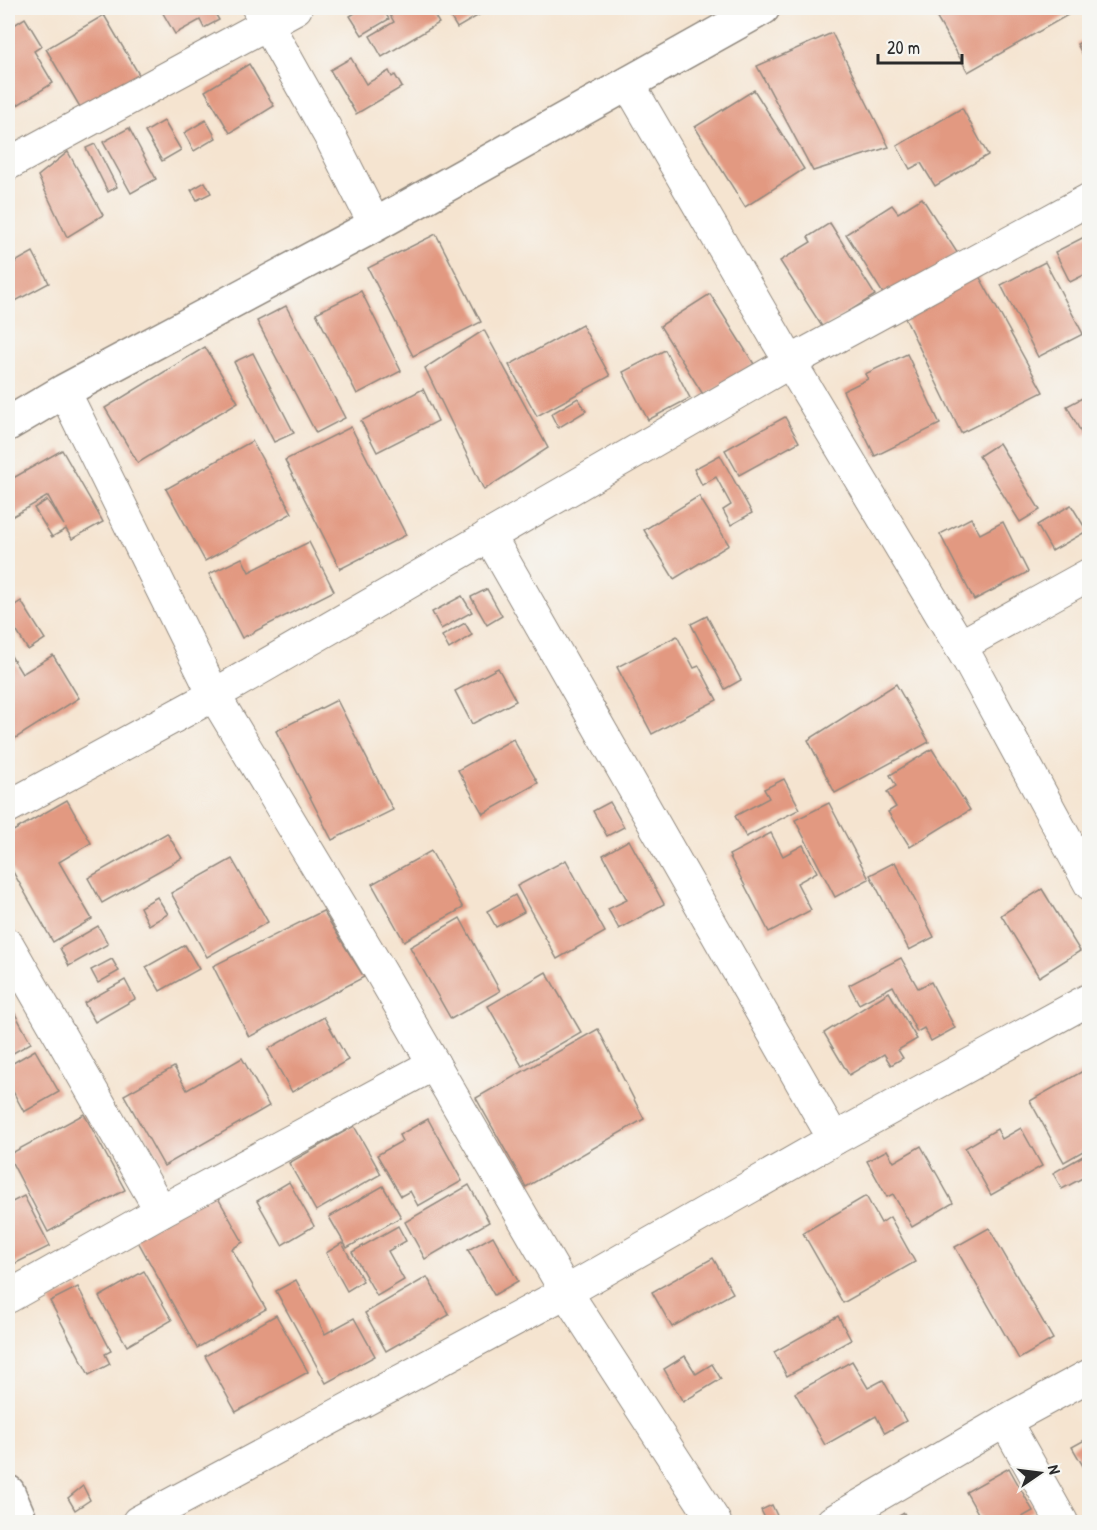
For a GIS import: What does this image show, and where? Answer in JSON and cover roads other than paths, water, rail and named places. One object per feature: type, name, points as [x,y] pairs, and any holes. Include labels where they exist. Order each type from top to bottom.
[{"type":"street","points":[[8,164],[262,16],[296,8]]},
{"type":"street","points":[[8,424],[64,391],[375,225],[763,8]]},
{"type":"street","points":[[262,16],[332,140],[375,225]]},
{"type":"street","points":[[628,83],[790,362],[960,646],[1089,884]]},
{"type":"street","points":[[8,807],[214,695],[790,362],[1089,199]]},
{"type":"street","points":[[64,391],[214,695],[434,1064],[566,1292],[715,1522]]},
{"type":"street","points":[[489,535],[834,1139]]},
{"type":"street","points":[[960,646],[1089,574]]},
{"type":"street","points":[[8,945],[161,1211]]},
{"type":"street","points":[[138,1522],[566,1292],[834,1139],[1089,999]]},
{"type":"street","points":[[8,1297],[161,1211],[434,1064]]},
{"type":"street","points":[[832,1522],[1089,1375]]},
{"type":"street","points":[[1005,1421],[1062,1522]]},
{"type":"street","points":[[8,1492],[21,1522]]}]
